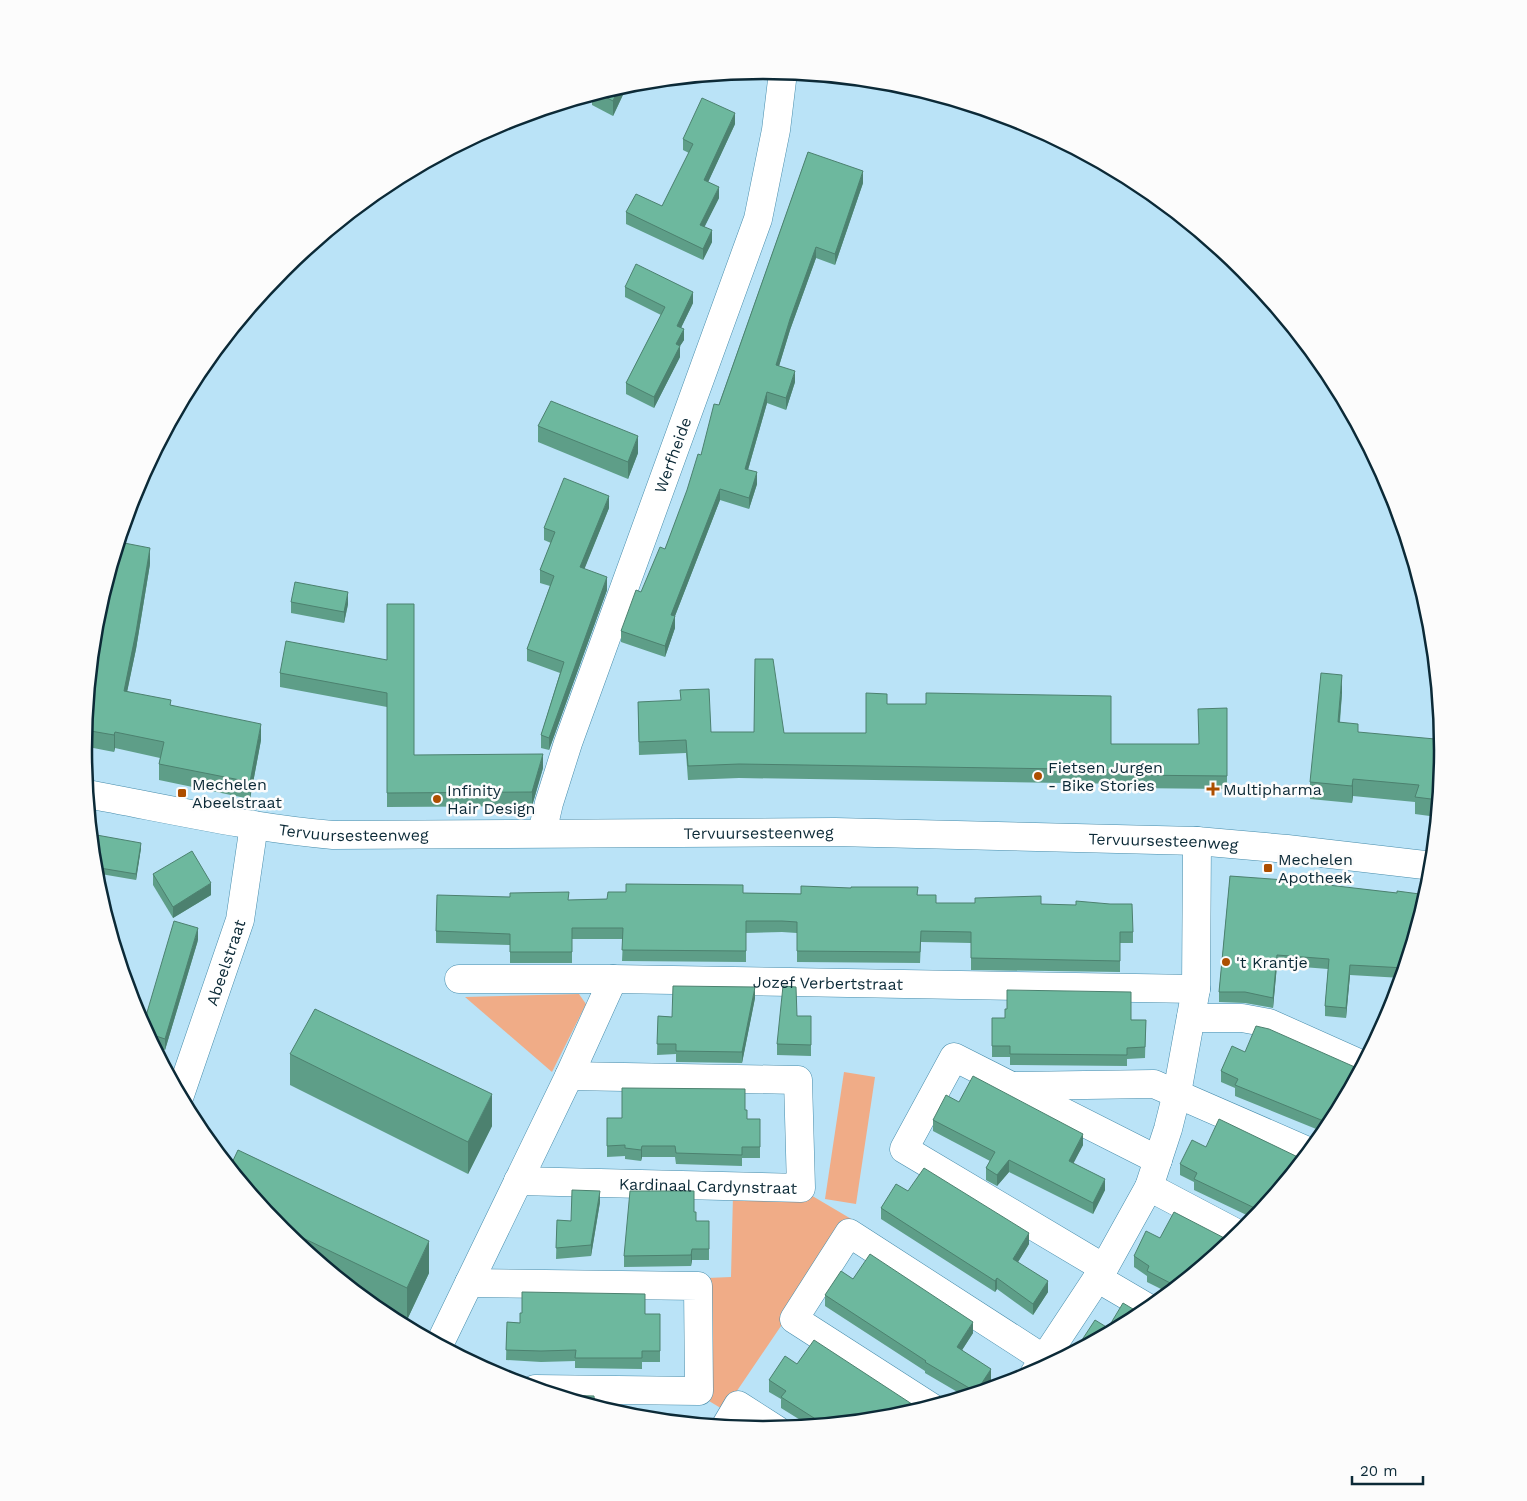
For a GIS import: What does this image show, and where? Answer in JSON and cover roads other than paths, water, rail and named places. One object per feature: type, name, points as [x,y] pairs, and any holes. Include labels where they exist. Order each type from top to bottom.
[{"type":"street","name":"Werfheide","points":[[542,832],[568,743],[758,219],[776,130],[781,79]]},
{"type":"street","name":"Tervuursesteenweg","points":[[93,795],[294,832],[333,835],[542,832],[835,832],[1197,841],[1425,865]]},
{"type":"street","name":"Abeelstraat","points":[[183,1087],[240,920],[254,825]]},
{"type":"street","points":[[1048,1359],[1101,1273],[1149,1187],[1158,1160],[1177,1093],[1196,989],[1197,841]]},
{"type":"street","points":[[442,1340],[570,1076],[613,979]]},
{"type":"street","name":"Jozef Verbertstraat","points":[[459,980],[613,979],[1196,989]]},
{"type":"street","points":[[1191,1018],[1242,1018],[1269,1023],[1358,1062]]},
{"type":"street","points":[[1143,1304],[1101,1273],[904,1149],[954,1057],[1158,1160]]},
{"type":"street","name":"Kardinaal Cardynstraat","points":[[518,1181],[800,1188],[798,1080],[570,1076]]},
{"type":"street","points":[[1011,1087],[1154,1084],[1303,1149]]},
{"type":"street","points":[[1149,1187],[1232,1231]]},
{"type":"street","points":[[924,1402],[794,1319],[849,1233],[1040,1362]]},
{"type":"street","points":[[469,1283],[698,1286],[699,1391],[556,1389]]},
{"type":"street","points":[[728,1421],[738,1405],[765,1422]]},
{"type":"place","name":"Fietsen Jurgen - Bike Stories","points":[[1038,776]]},
{"type":"place","name":"Multipharma","points":[[1213,789]]},
{"type":"place","name":"Mechelen Abeelstraat","points":[[182,793]]},
{"type":"place","name":"Infinity Hair Design","points":[[437,799]]},
{"type":"place","name":"Mechelen Apotheek","points":[[1268,868]]},
{"type":"place","name":"'t Krantje","points":[[1226,962]]}]
